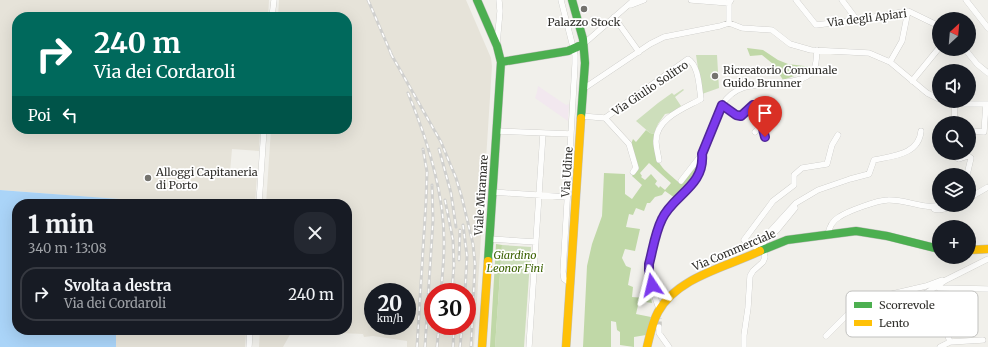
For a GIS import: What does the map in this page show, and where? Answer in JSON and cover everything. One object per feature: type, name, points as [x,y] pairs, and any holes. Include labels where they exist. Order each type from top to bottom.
[{"type":"main road","name":"Viale Miramare","points":[[477,0],[497,46],[501,62],[482,347]]},
{"type":"main road","name":"Via Udine","points":[[566,347],[585,52],[572,0]]},
{"type":"main road","points":[[501,62],[568,51],[576,48]]},
{"type":"main road","name":"Via Commerciale","points":[[647,347],[649,337],[658,314],[669,297],[683,285],[758,250],[777,243],[787,240],[844,232],[866,231],[932,247]]},
{"type":"main road","points":[[976,250],[988,249]]},
{"type":"street","points":[[273,12],[274,0]]},
{"type":"street","name":"Viale Miramare","points":[[497,46],[500,26],[499,0]]},
{"type":"street","points":[[561,0],[576,48],[563,274],[566,281],[570,284]]},
{"type":"street","points":[[587,41],[634,0]]},
{"type":"street","points":[[625,8],[644,0]]},
{"type":"street","points":[[691,0],[730,2],[729,23]]},
{"type":"street","name":"Via degli Apiari","points":[[796,0],[816,24],[857,20],[908,11],[932,23]]},
{"type":"street","points":[[842,0],[857,20]]},
{"type":"street","points":[[966,0],[988,28]]},
{"type":"street","points":[[890,62],[902,41],[908,11]]},
{"type":"street","points":[[614,17],[640,52]]},
{"type":"street","points":[[583,89],[664,37],[729,23],[742,28],[772,30],[790,44],[811,50],[869,53],[890,62],[932,96]]},
{"type":"street","points":[[682,182],[702,154],[722,105],[732,92],[751,85],[792,82],[810,74],[816,66],[817,50]]},
{"type":"street","points":[[912,81],[932,56]]},
{"type":"street","points":[[970,56],[976,64],[988,73]]},
{"type":"street","name":"Via Giulio Solitro","points":[[581,116],[605,118],[688,59],[691,61],[696,71],[701,99],[664,122],[656,136],[658,160]]},
{"type":"street","points":[[976,104],[987,104],[984,132],[976,131]]},
{"type":"street","points":[[722,105],[736,115],[741,116],[753,105],[758,106],[765,112],[766,122],[755,132]]},
{"type":"street","name":"Via Giulio Solitro","points":[[605,118],[629,144],[636,168],[633,172]]},
{"type":"street","points":[[762,125],[765,137]]},
{"type":"street","points":[[496,131],[571,134]]},
{"type":"street","points":[[758,250],[801,201],[818,190],[868,174],[874,160],[908,152],[921,137],[921,131]]},
{"type":"street","points":[[529,347],[543,133]]},
{"type":"street","points":[[259,199],[264,134]]},
{"type":"street","points":[[744,347],[750,276],[753,271],[763,262],[765,257],[744,240],[773,201],[794,185],[794,175],[799,170],[802,168],[827,164],[832,145],[838,135]]},
{"type":"street","points":[[658,314],[649,270],[658,231],[662,219],[667,212],[685,193],[698,176],[703,162],[702,154]]},
{"type":"street","points":[[976,194],[988,187]]},
{"type":"street","points":[[493,192],[567,197]]},
{"type":"street","points":[[828,235],[829,228],[839,217],[877,201],[888,200],[930,207]]},
{"type":"street","points":[[490,239],[536,242]]},
{"type":"street","points":[[930,291],[946,280],[988,259]]},
{"type":"street","points":[[905,291],[946,280]]},
{"type":"street","points":[[937,286],[940,288],[988,289]]},
{"type":"street","points":[[826,336],[846,317]]},
{"type":"street","points":[[659,328],[659,333],[670,347]]},
{"type":"street","points":[[249,347],[250,335]]},
{"type":"street","points":[[948,337],[950,342]]},
{"type":"street","points":[[940,347],[950,342],[983,340]]},
{"type":"shaded area","points":[[0,0],[269,0],[268,12],[12,12],[12,134],[260,134],[259,151],[232,149],[230,172],[257,175],[255,199],[118,199],[0,190]]},
{"type":"shaded area","points":[[279,0],[466,0],[491,58],[492,66],[476,316],[476,283],[424,283],[424,335],[475,335],[474,347],[407,347],[407,341],[373,336],[364,337],[363,334],[352,334],[352,199],[266,199],[271,134],[352,134],[352,12],[278,12]]},
{"type":"shaded area","points":[[538,86],[566,105],[569,104],[568,121],[535,98]]},
{"type":"shaded area","points":[[116,335],[246,335],[245,347],[116,347]]},
{"type":"shaded area","points":[[260,335],[290,335],[283,347],[259,347]]},
{"type":"green space","points":[[747,48],[763,50],[778,60],[788,64],[812,67],[808,71],[783,80],[773,64],[762,55],[750,56]]},
{"type":"green space","points":[[696,55],[717,55],[719,88],[702,94]]},
{"type":"green space","points":[[683,89],[684,90],[675,97],[681,106],[671,113],[665,114],[658,124],[654,134],[650,133],[636,121],[672,93],[674,95]]},
{"type":"green space","points":[[646,130],[654,134],[655,151],[660,164],[681,184],[699,162],[690,182],[675,198],[665,191],[662,195],[655,197],[650,203],[647,203],[644,211],[636,208],[633,215],[629,214],[626,227],[640,229],[635,251],[625,249],[622,258],[626,266],[631,268],[628,285],[633,287],[632,297],[645,298],[647,287],[644,284],[646,272],[652,303],[639,301],[636,314],[651,317],[646,335],[634,337],[634,347],[620,345],[620,332],[617,330],[616,322],[611,321],[611,347],[583,347],[587,266],[592,244],[602,216],[604,173],[625,174],[625,194],[632,199],[642,185],[632,176],[637,168],[631,144],[633,139],[636,142]],"holes":[[[649,163],[671,183],[665,190],[660,186],[659,188],[655,184],[657,181],[651,174],[645,180],[641,177],[642,176],[640,173]]]},
{"type":"green space","points":[[496,244],[502,245],[495,347],[490,347]]},
{"type":"green space","name":"Giardino Leonor Fini","points":[[502,245],[531,247],[524,347],[495,347]]},
{"type":"water","points":[[0,190],[119,199],[12,199],[12,335],[116,335],[116,347],[0,347]]},
{"type":"tunnel","points":[[659,318],[659,327]]},
{"type":"railway","points":[[368,0],[393,58]]},
{"type":"railway","points":[[391,54],[441,142],[456,178],[462,198],[473,244],[475,264],[471,347]]},
{"type":"railway","points":[[408,93],[434,168],[442,207],[444,246],[442,283]]},
{"type":"railway","points":[[417,347],[427,172],[423,149]]},
{"type":"railway","points":[[439,149],[451,193],[456,227]]},
{"type":"railway","points":[[425,347],[433,220],[432,185]]},
{"type":"railway","points":[[445,200],[453,240],[454,268]]},
{"type":"railway","points":[[463,225],[467,256],[466,283]]},
{"type":"railway","points":[[459,260],[460,230]]},
{"type":"railway","points":[[453,283],[454,263]]},
{"type":"railway","points":[[437,347],[438,335]]},
{"type":"railway","points":[[453,347],[454,335]]},
{"type":"railway","points":[[460,347],[461,335]]},
{"type":"traffic: fast","points":[[477,0],[497,46],[501,62],[488,261]]},
{"type":"traffic: fast","points":[[572,0],[583,39],[585,63],[581,118]]},
{"type":"traffic: fast","points":[[501,62],[568,51],[579,46]]},
{"type":"traffic: fast","points":[[760,251],[787,240],[856,231],[887,236],[932,247]]},
{"type":"traffic: slow","points":[[566,347],[581,118]]},
{"type":"traffic: slow","points":[[976,250],[988,249]]},
{"type":"traffic: slow","points":[[647,347],[658,312],[666,300],[677,290],[704,274],[760,251]]},
{"type":"traffic: slow","points":[[482,347],[488,261]]},
{"type":"place","name":"Palazzo Stock","points":[[584,9]]},
{"type":"place","name":"Ricreatorio Comunale Guido Brunner","points":[[715,76]]},
{"type":"place","name":"Alloggi Capitaneria di Porto","points":[[148,178]]},
{"type":"route","points":[[652,285],[649,264],[662,219],[693,184],[698,176],[702,168],[702,154],[722,105],[736,115],[741,116],[753,105],[758,106],[765,112],[766,122],[762,125],[765,137]]}]
